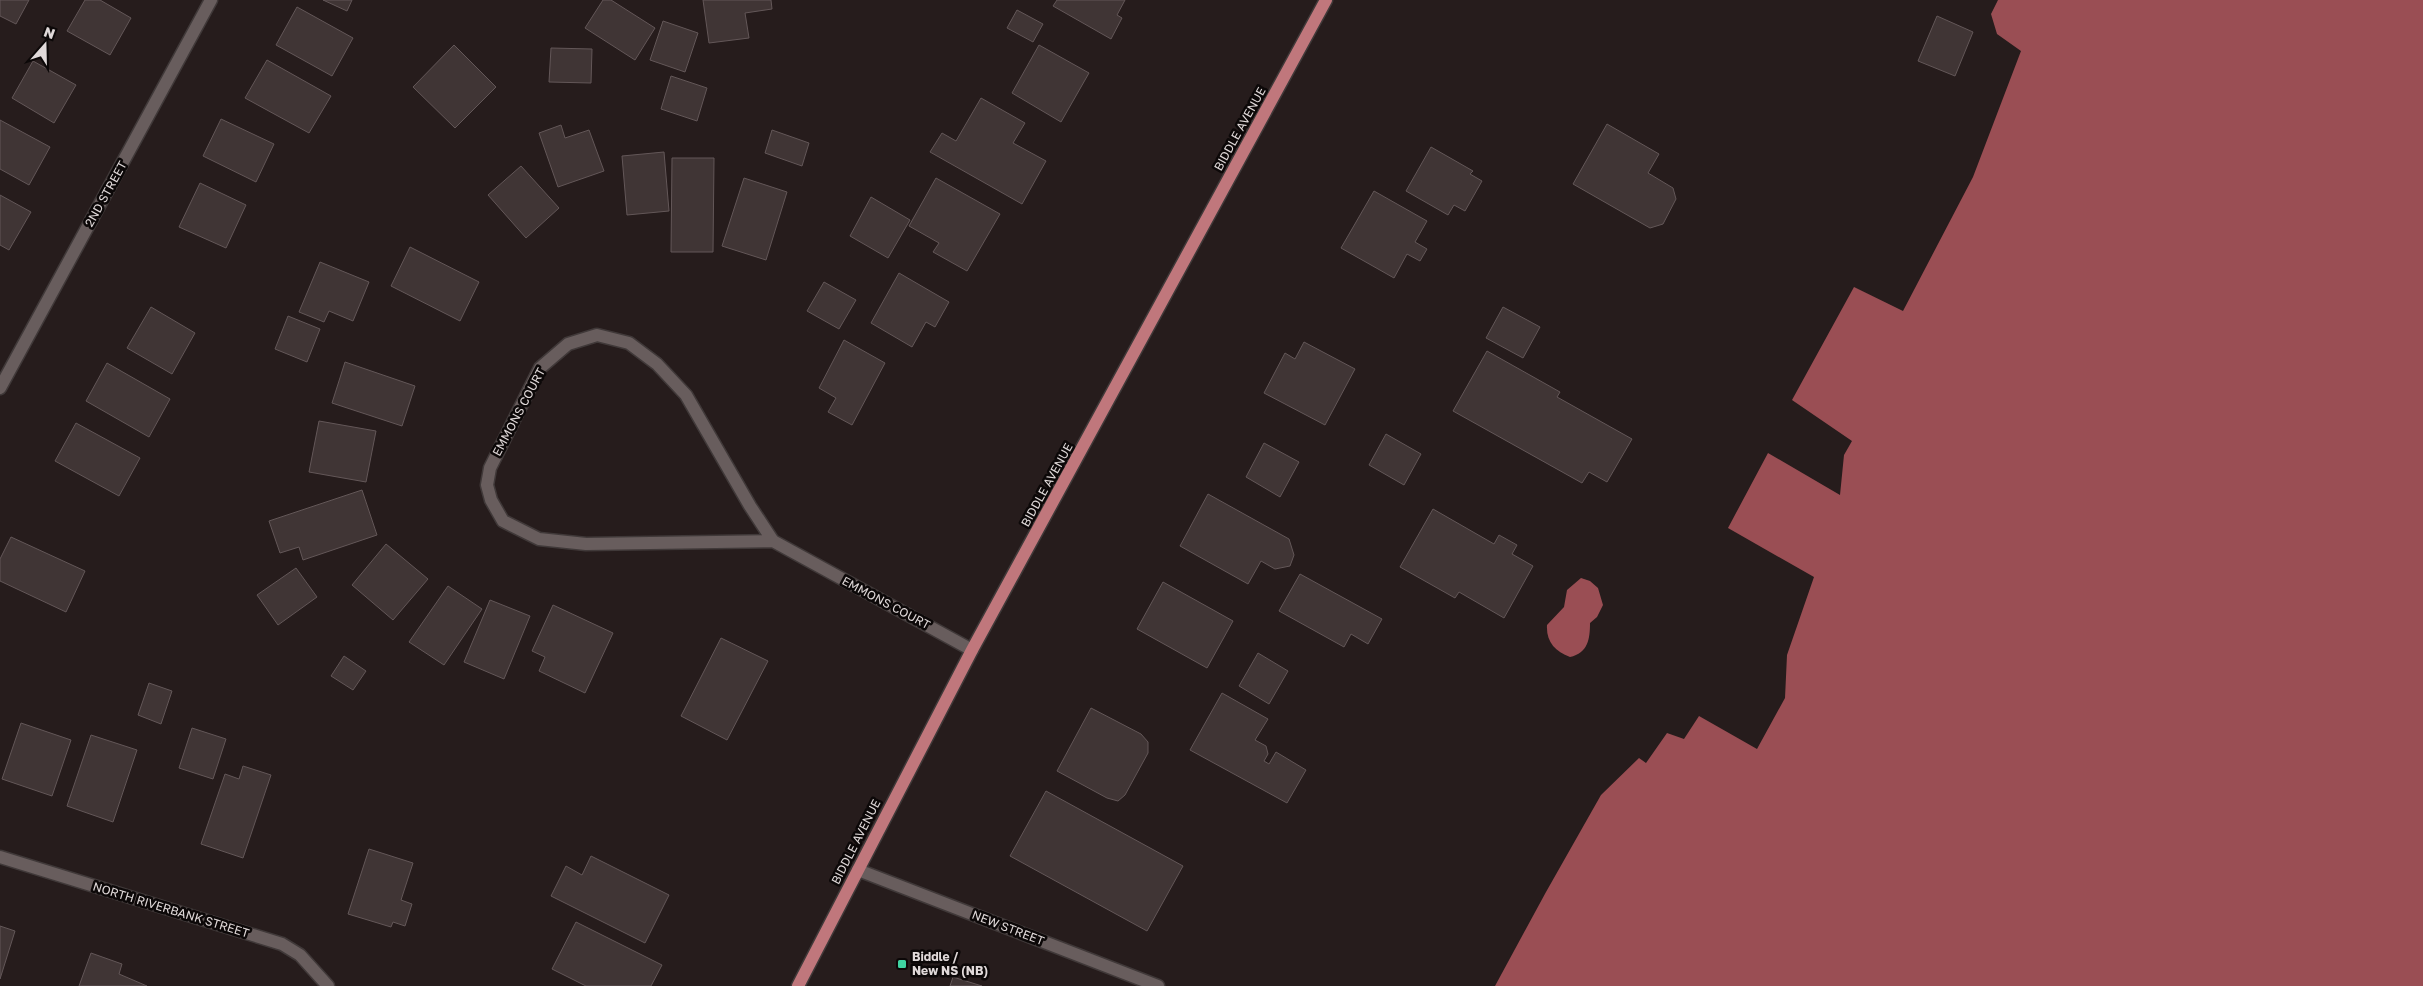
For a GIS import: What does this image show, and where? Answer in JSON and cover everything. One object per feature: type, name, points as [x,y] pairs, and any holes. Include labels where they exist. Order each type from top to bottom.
[{"type":"main road","name":"BIDDLE AVENUE","points":[[798,986],[972,650],[1326,0]]},
{"type":"street","name":"2ND STREET","points":[[0,388],[211,0]]},
{"type":"street","name":"EMMONS COURT","points":[[773,541],[586,544],[539,539],[503,521],[491,500],[487,485],[490,468],[540,368],[568,344],[598,335],[629,343],[657,364],[686,395],[750,506],[773,541],[972,650]]},
{"type":"street","name":"NORTH RIVERBANK STREET","points":[[0,858],[282,944],[300,955],[328,986]]},
{"type":"street","name":"NEW STREET","points":[[858,870],[1158,986]]},
{"type":"shaded area","points":[[1998,0],[2423,0],[2423,986],[1495,986],[1601,795],[1639,758],[1646,763],[1667,733],[1684,739],[1699,716],[1757,749],[1785,698],[1787,655],[1814,577],[1728,528],[1768,453],[1840,495],[1844,455],[1852,441],[1792,400],[1854,287],[1903,311],[1973,177],[2021,51],[1997,34],[1991,14]]},
{"type":"shaded area","points":[[1581,578],[1590,581],[1598,588],[1603,605],[1597,617],[1590,623],[1588,640],[1584,649],[1570,657],[1552,645],[1548,636],[1547,625],[1564,607],[1567,590]]},
{"type":"building","points":[[0,0],[29,0],[16,24],[0,16]]},
{"type":"building","points":[[85,0],[100,0],[131,18],[110,55],[67,31]]},
{"type":"building","points":[[323,0],[352,0],[347,11]]},
{"type":"building","points":[[603,0],[611,0],[655,28],[635,60],[585,28]]},
{"type":"building","points":[[703,0],[771,0],[772,9],[745,13],[749,38],[709,43]]},
{"type":"building","points":[[1057,0],[1125,0],[1117,15],[1122,18],[1111,39],[1053,6]]},
{"type":"building","points":[[297,7],[353,38],[332,76],[276,45]]},
{"type":"building","points":[[1017,10],[1043,24],[1033,42],[1007,28]]},
{"type":"building","points":[[1937,16],[1973,32],[1955,76],[1918,61]]},
{"type":"building","points":[[663,21],[698,33],[685,72],[650,60]]},
{"type":"building","points":[[454,45],[496,87],[455,128],[413,87]]},
{"type":"building","points":[[1039,45],[1089,73],[1061,122],[1012,93]]},
{"type":"building","points":[[551,48],[592,49],[591,83],[549,82]]},
{"type":"building","points":[[267,60],[331,96],[309,133],[245,98]]},
{"type":"building","points":[[33,61],[76,85],[54,123],[12,98]]},
{"type":"building","points":[[671,76],[707,88],[697,121],[661,109]]},
{"type":"building","points":[[981,98],[1025,123],[1013,143],[1046,161],[1022,204],[930,152],[942,133],[956,141]]},
{"type":"building","points":[[221,119],[274,144],[256,182],[203,156]]},
{"type":"building","points":[[0,120],[50,147],[29,185],[0,169]]},
{"type":"building","points":[[1607,124],[1659,154],[1648,173],[1673,188],[1676,199],[1663,224],[1650,228],[1573,184]]},
{"type":"building","points":[[561,125],[565,138],[589,130],[604,171],[558,187],[539,133]]},
{"type":"building","points":[[772,130],[809,143],[802,166],[765,153]]},
{"type":"building","points":[[1431,147],[1473,171],[1470,174],[1482,181],[1465,211],[1454,205],[1448,215],[1406,191]]},
{"type":"building","points":[[664,152],[669,211],[627,215],[622,156]]},
{"type":"building","points":[[672,158],[714,158],[713,252],[671,252]]},
{"type":"building","points":[[521,166],[559,208],[526,238],[488,195]]},
{"type":"building","points":[[744,178],[787,192],[766,260],[722,246]]},
{"type":"building","points":[[936,178],[1000,214],[967,271],[933,252],[939,243],[909,226]]},
{"type":"building","points":[[200,183],[246,205],[226,248],[179,227]]},
{"type":"building","points":[[1374,191],[1427,221],[1415,242],[1427,249],[1420,261],[1407,254],[1394,278],[1341,248]]},
{"type":"building","points":[[0,195],[31,212],[9,250],[0,245]]},
{"type":"building","points":[[871,197],[910,220],[888,258],[850,236]]},
{"type":"building","points":[[410,247],[479,282],[460,321],[391,286]]},
{"type":"building","points":[[320,262],[369,282],[353,321],[329,311],[324,322],[299,312]]},
{"type":"building","points":[[899,273],[949,302],[935,327],[926,322],[912,347],[871,323]]},
{"type":"building","points":[[824,282],[856,300],[839,329],[807,311]]},
{"type":"building","points":[[151,307],[195,333],[172,374],[127,348]]},
{"type":"building","points":[[1503,307],[1540,327],[1523,358],[1486,338]]},
{"type":"building","points":[[288,316],[320,329],[307,362],[275,349]]},
{"type":"building","points":[[844,340],[885,363],[852,425],[828,412],[836,398],[819,388]]},
{"type":"building","points":[[1304,342],[1355,369],[1325,425],[1264,393],[1285,353],[1295,359]]},
{"type":"building","points":[[1487,351],[1560,392],[1557,397],[1632,439],[1607,482],[1589,472],[1582,483],[1453,411]]},
{"type":"building","points":[[345,362],[415,386],[402,426],[332,403]]},
{"type":"building","points":[[107,363],[170,399],[149,437],[86,401]]},
{"type":"building","points":[[319,421],[376,431],[366,482],[309,472]]},
{"type":"building","points":[[76,423],[140,458],[119,496],[55,461]]},
{"type":"building","points":[[1386,434],[1421,454],[1404,485],[1369,465]]},
{"type":"building","points":[[1264,443],[1299,462],[1280,497],[1246,477]]},
{"type":"building","points":[[362,490],[377,535],[303,560],[299,547],[280,553],[269,521]]},
{"type":"building","points":[[1208,494],[1289,539],[1294,555],[1290,566],[1275,569],[1261,561],[1248,584],[1180,546]]},
{"type":"building","points":[[1433,509],[1494,544],[1499,535],[1517,545],[1512,554],[1533,566],[1504,618],[1459,592],[1455,598],[1400,567]]},
{"type":"building","points":[[11,537],[85,571],[66,612],[0,581],[0,559]]},
{"type":"building","points":[[386,544],[428,579],[393,620],[352,585]]},
{"type":"building","points":[[296,568],[317,597],[278,625],[257,595]]},
{"type":"building","points":[[1300,574],[1382,619],[1368,644],[1351,634],[1344,647],[1279,611]]},
{"type":"building","points":[[1163,582],[1233,621],[1207,668],[1137,629]]},
{"type":"building","points":[[448,586],[482,609],[444,665],[409,642]]},
{"type":"building","points":[[490,600],[530,616],[504,679],[464,662]]},
{"type":"building","points":[[553,605],[613,633],[585,693],[539,671],[545,657],[532,651]]},
{"type":"building","points":[[721,638],[768,661],[727,740],[681,716]]},
{"type":"building","points":[[1258,653],[1288,671],[1269,704],[1239,686]]},
{"type":"building","points":[[344,656],[366,671],[353,690],[331,676]]},
{"type":"building","points":[[149,683],[172,691],[161,724],[138,715]]},
{"type":"building","points":[[1222,693],[1268,719],[1255,740],[1266,746],[1268,754],[1264,761],[1269,764],[1276,752],[1306,770],[1287,803],[1190,750]]},
{"type":"building","points":[[1091,708],[1141,734],[1148,742],[1148,753],[1125,795],[1118,801],[1107,798],[1057,771]]},
{"type":"building","points":[[21,723],[71,740],[52,796],[2,779]]},
{"type":"building","points":[[192,728],[226,739],[213,779],[179,768]]},
{"type":"building","points":[[91,735],[137,750],[113,822],[67,806]]},
{"type":"building","points":[[243,766],[271,775],[243,858],[201,844],[225,774],[239,779]]},
{"type":"building","points":[[1046,791],[1183,866],[1147,931],[1010,856]]},
{"type":"building","points":[[369,849],[413,863],[401,900],[412,904],[405,926],[393,922],[391,927],[348,914]]},
{"type":"building","points":[[591,856],[669,895],[645,943],[551,896],[566,866],[582,875]]},
{"type":"building","points":[[576,922],[662,965],[651,986],[586,986],[552,969]]},
{"type":"building","points":[[0,926],[15,931],[0,979]]},
{"type":"building","points":[[91,953],[122,964],[119,974],[147,986],[79,986]]},
{"type":"building","points":[[953,977],[982,986],[950,986]]},
{"type":"place","name":"Biddle / New NS (NB)","points":[[902,964]]}]
